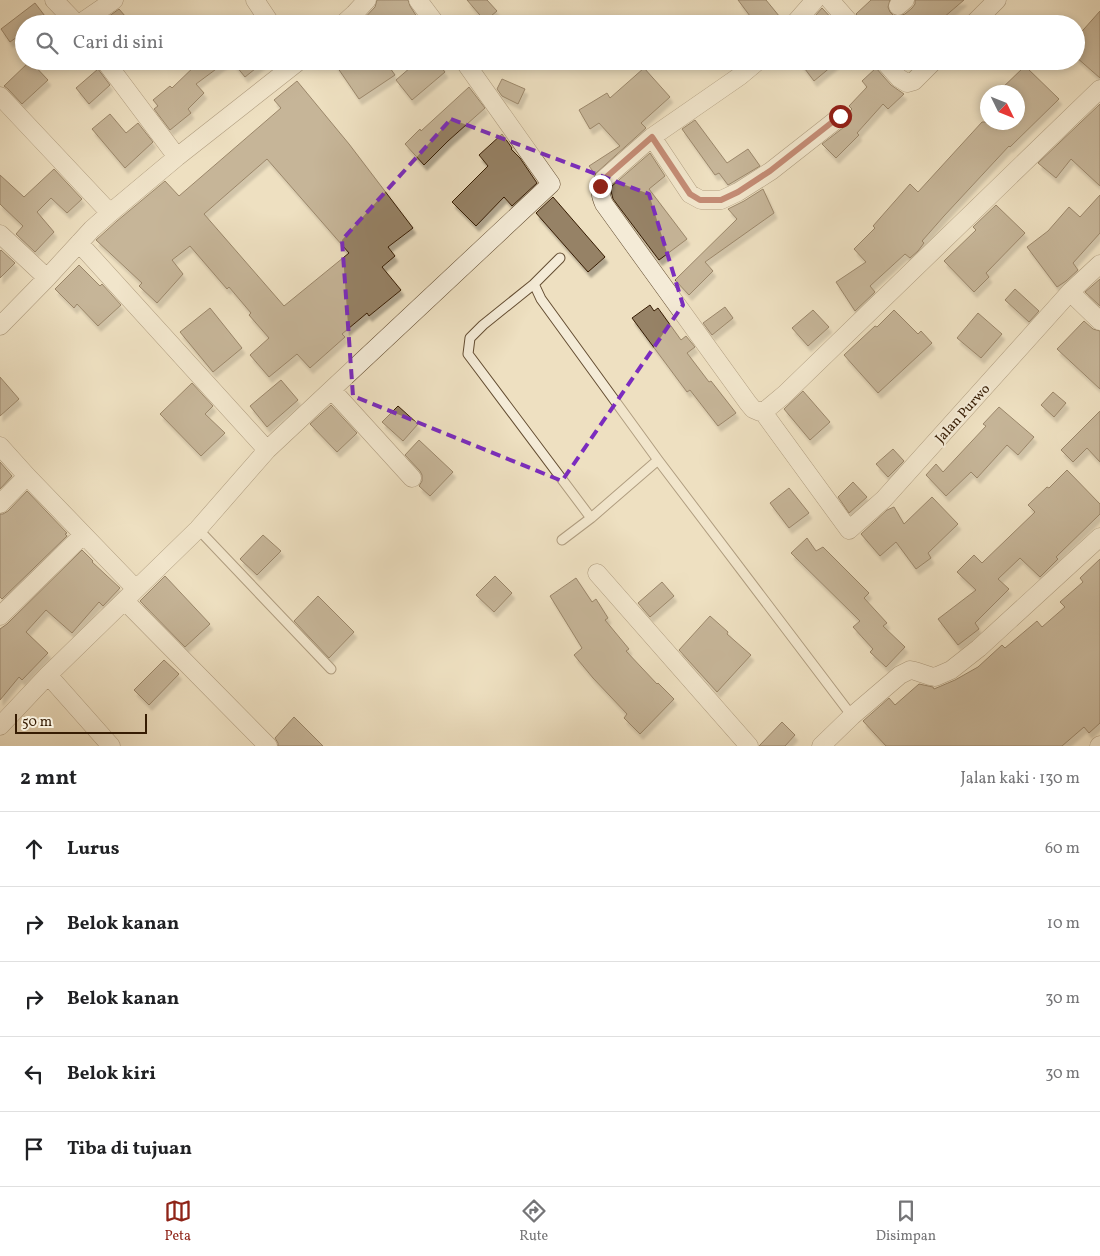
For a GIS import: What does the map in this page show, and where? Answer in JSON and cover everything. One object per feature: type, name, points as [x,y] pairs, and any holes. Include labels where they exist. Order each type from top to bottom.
[{"type":"street","points":[[54,0],[69,15]]},
{"type":"street","points":[[92,15],[114,0]]},
{"type":"street","points":[[255,0],[265,15]]},
{"type":"street","points":[[353,15],[367,0]]},
{"type":"street","points":[[418,0],[429,15]]},
{"type":"street","points":[[802,15],[815,0]]},
{"type":"street","points":[[830,0],[843,15]]},
{"type":"street","points":[[982,15],[997,0]]},
{"type":"street","points":[[112,70],[177,157]]},
{"type":"street","points":[[0,326],[48,278],[92,229],[177,157],[288,70]]},
{"type":"street","points":[[0,726],[48,675],[198,529],[267,450],[551,184],[470,70]]},
{"type":"street","points":[[747,70],[652,137],[603,180],[600,191],[604,204],[748,403],[753,409],[760,412],[763,412],[785,394],[1100,89]]},
{"type":"street","points":[[892,70],[907,84],[914,81],[925,70]]},
{"type":"street","points":[[0,96],[110,213]]},
{"type":"street","points":[[652,137],[690,194],[700,200],[721,200],[738,192],[770,171],[840,116]]},
{"type":"street","points":[[0,234],[48,278]]},
{"type":"street","points":[[79,243],[267,450]]},
{"type":"street","name":"Jalan Purwo","points":[[763,412],[849,530],[884,499],[1070,292],[1100,264]]},
{"type":"street","points":[[1070,292],[1100,321]]},
{"type":"street","points":[[332,390],[412,478]]},
{"type":"street","points":[[0,446],[83,535],[130,595],[268,746]]},
{"type":"street","points":[[0,504],[27,476]]},
{"type":"street","points":[[0,616],[83,535]]},
{"type":"street","points":[[820,746],[900,675],[910,670],[935,677],[951,670],[979,648],[1100,537]]},
{"type":"street","points":[[597,573],[749,746]]},
{"type":"street","points":[[48,675],[111,746]]},
{"type":"lane","points":[[560,258],[534,284],[483,325],[470,338],[468,354],[590,518]]},
{"type":"lane","points":[[534,284],[541,300],[658,460],[852,716]]},
{"type":"lane","points":[[562,540],[658,460]]},
{"type":"lane","points":[[198,529],[331,669]]},
{"type":"highlighted area","points":[[451,119],[649,194],[683,305],[562,481],[353,396],[342,240]]},
{"type":"building","points":[[377,0],[408,0],[416,15],[367,15],[375,7]]},
{"type":"building","points":[[467,0],[487,0],[497,11],[492,15],[480,15]]},
{"type":"building","points":[[738,0],[766,0],[778,15],[749,15]]},
{"type":"building","points":[[871,0],[890,0],[888,7],[893,15],[857,15]]},
{"type":"building","points":[[915,0],[964,0],[946,15],[902,15],[912,8]]},
{"type":"building","points":[[35,3],[44,15],[19,15]]},
{"type":"building","points":[[822,8],[829,15],[816,15]]},
{"type":"building","points":[[119,9],[124,15],[111,15]]},
{"type":"building","points":[[1100,11],[1100,78],[1085,65],[1085,28]]},
{"type":"building","points":[[15,18],[15,38],[10,42],[1,29]]},
{"type":"building","points":[[21,70],[39,70],[48,80],[22,104],[4,86]]},
{"type":"building","points":[[97,70],[110,85],[89,104],[76,88]]},
{"type":"building","points":[[191,70],[215,70],[196,84],[204,93],[188,109],[191,113],[170,130],[154,109],[158,106],[153,100],[170,86],[172,88]]},
{"type":"building","points":[[239,70],[254,70],[245,77]]},
{"type":"building","points":[[339,70],[391,70],[395,75],[359,99]]},
{"type":"building","points":[[408,70],[443,70],[445,72],[412,100],[396,80]]},
{"type":"building","points":[[642,70],[646,70],[670,97],[641,123],[646,128],[595,174],[589,166],[620,146],[599,123],[590,129],[579,110],[607,93],[610,98]]},
{"type":"building","points":[[806,70],[827,70],[814,81]]},
{"type":"building","points":[[874,70],[878,70],[891,85],[904,94],[888,109],[883,104],[857,133],[859,135],[836,158],[822,144],[851,120],[852,115],[850,111],[852,109],[849,106],[867,87],[862,81]]},
{"type":"building","points":[[1021,70],[1029,70],[1059,99],[1009,146],[944,216],[922,241],[924,243],[918,251],[910,258],[905,254],[870,286],[875,292],[855,311],[836,282],[866,262],[854,249],[875,228],[873,226],[910,184],[918,192],[980,124],[980,130],[1025,130],[1025,85],[1005,85]]},
{"type":"building","points":[[502,79],[525,89],[518,104],[502,96],[497,89]]},
{"type":"building","points":[[297,81],[349,144],[413,228],[388,247],[395,256],[382,267],[401,290],[369,316],[367,313],[342,334],[345,337],[310,368],[297,354],[269,377],[250,355],[269,338],[249,315],[251,313],[229,287],[227,289],[190,246],[172,260],[183,274],[157,303],[139,286],[142,283],[96,240],[165,181],[179,196],[281,108],[274,100]],"holes":[[[267,159],[349,253],[284,306],[204,214]]]},
{"type":"building","points":[[469,87],[485,108],[424,165],[405,144]]},
{"type":"building","points":[[1100,104],[1100,186],[1071,159],[1056,178],[1038,163]]},
{"type":"building","points":[[110,114],[126,133],[138,123],[153,142],[125,168],[92,129]]},
{"type":"building","points":[[695,120],[727,163],[748,149],[760,166],[728,185],[719,173],[715,175],[682,129]]},
{"type":"building","points":[[502,134],[537,183],[512,206],[504,197],[476,226],[452,202],[488,166],[479,155]]},
{"type":"building","points":[[650,153],[665,176],[649,189],[687,239],[659,260],[613,199],[611,191],[612,186]]},
{"type":"building","points":[[54,169],[82,199],[67,213],[51,198],[37,212],[54,232],[35,252],[16,234],[23,226],[0,204],[0,175],[24,197]]},
{"type":"building","points":[[763,189],[774,213],[705,262],[713,271],[689,295],[675,280],[737,219],[728,209]]},
{"type":"building","points":[[1100,195],[1100,233],[1073,263],[1078,270],[1057,287],[1027,247],[1048,231],[1069,207],[1080,217]]},
{"type":"building","points":[[553,197],[605,257],[588,272],[536,213]]},
{"type":"building","points":[[996,205],[1025,233],[986,273],[989,277],[974,292],[944,261],[976,230],[973,227]]},
{"type":"building","points":[[0,251],[15,263],[0,278]]},
{"type":"building","points":[[79,265],[100,286],[102,284],[121,305],[98,326],[77,304],[74,308],[55,289]]},
{"type":"building","points":[[1100,279],[1100,306],[1085,292]]},
{"type":"building","points":[[1015,289],[1039,311],[1029,322],[1005,300]]},
{"type":"building","points":[[650,305],[654,311],[658,308],[681,340],[686,336],[695,347],[687,353],[736,413],[718,426],[690,390],[687,392],[632,318]]},
{"type":"building","points":[[725,307],[733,318],[712,335],[703,323]]},
{"type":"building","points":[[210,308],[242,348],[213,372],[180,332]]},
{"type":"building","points":[[813,310],[829,327],[808,346],[792,328]]},
{"type":"building","points":[[894,310],[918,334],[921,331],[932,343],[878,393],[844,355]]},
{"type":"building","points":[[978,313],[1002,334],[981,358],[957,338]]},
{"type":"building","points":[[1084,321],[1093,329],[1100,331],[1100,389],[1057,349]]},
{"type":"building","points":[[0,377],[19,399],[0,416]]},
{"type":"building","points":[[281,380],[298,400],[267,427],[250,406]]},
{"type":"building","points":[[192,383],[213,406],[205,414],[225,433],[201,456],[160,414]]},
{"type":"building","points":[[803,391],[830,422],[810,440],[784,409]]},
{"type":"building","points":[[1053,392],[1066,403],[1054,417],[1041,405]]},
{"type":"building","points":[[331,405],[357,433],[337,452],[310,424]]},
{"type":"building","points":[[398,406],[418,424],[403,441],[382,422]]},
{"type":"building","points":[[999,407],[1034,437],[1018,455],[1007,445],[977,478],[971,472],[946,496],[926,475],[936,464],[943,472],[986,426],[983,424]]},
{"type":"building","points":[[1100,411],[1100,462],[1087,448],[1073,462],[1061,450]]},
{"type":"building","points":[[419,440],[453,472],[430,496],[419,486],[422,481],[420,471],[405,455]]},
{"type":"building","points":[[893,449],[904,461],[888,477],[876,464]]},
{"type":"building","points":[[0,462],[12,476],[0,489]]},
{"type":"building","points":[[1067,470],[1100,504],[1100,514],[1056,557],[1058,559],[1040,577],[1020,558],[998,579],[1009,589],[975,623],[979,629],[958,645],[938,619],[976,590],[957,572],[974,555],[982,563],[1035,512],[1028,505]]},
{"type":"building","points":[[853,482],[867,497],[849,513],[838,497]]},
{"type":"building","points":[[789,488],[809,513],[789,528],[770,503]]},
{"type":"building","points":[[27,491],[67,533],[65,534],[67,536],[2,599],[0,597],[0,514],[8,511]]},
{"type":"building","points":[[932,497],[958,524],[928,553],[931,558],[916,569],[896,542],[880,556],[861,534],[887,510],[894,507],[904,524]]},
{"type":"building","points":[[263,535],[281,551],[257,575],[240,559]]},
{"type":"building","points":[[807,538],[816,551],[823,547],[869,593],[864,598],[887,623],[883,626],[905,647],[886,667],[870,652],[873,649],[853,627],[860,621],[791,553]]},
{"type":"building","points":[[82,550],[120,588],[103,606],[99,602],[72,633],[46,610],[26,632],[48,653],[22,680],[19,677],[0,700],[0,629]]},
{"type":"building","points":[[1100,559],[1100,723],[1089,733],[1084,727],[1062,746],[886,746],[863,721],[889,698],[895,705],[919,684],[933,687],[934,689],[955,680],[978,667],[1002,645],[1005,648],[1037,621],[1042,627],[1065,607],[1060,602],[1083,582],[1080,578]]},
{"type":"building","points":[[165,576],[210,624],[185,647],[140,601]]},
{"type":"building","points":[[495,576],[512,593],[494,612],[476,595]]},
{"type":"building","points":[[576,578],[592,602],[596,599],[608,618],[605,620],[629,649],[626,651],[674,699],[640,734],[624,718],[627,714],[574,655],[582,648],[550,596]]},
{"type":"building","points":[[662,582],[674,596],[650,617],[638,603]]},
{"type":"building","points":[[318,596],[354,632],[329,658],[294,621]]},
{"type":"building","points":[[710,616],[751,655],[717,692],[679,650]]},
{"type":"building","points":[[164,660],[179,674],[149,705],[134,690]]},
{"type":"building","points":[[294,717],[323,746],[278,746],[275,738]]},
{"type":"building","points":[[782,722],[795,735],[785,746],[759,746]]},
{"type":"route","points":[[600,186],[603,180],[652,137],[690,194],[700,200],[721,200],[738,192],[770,171],[840,116]]}]
